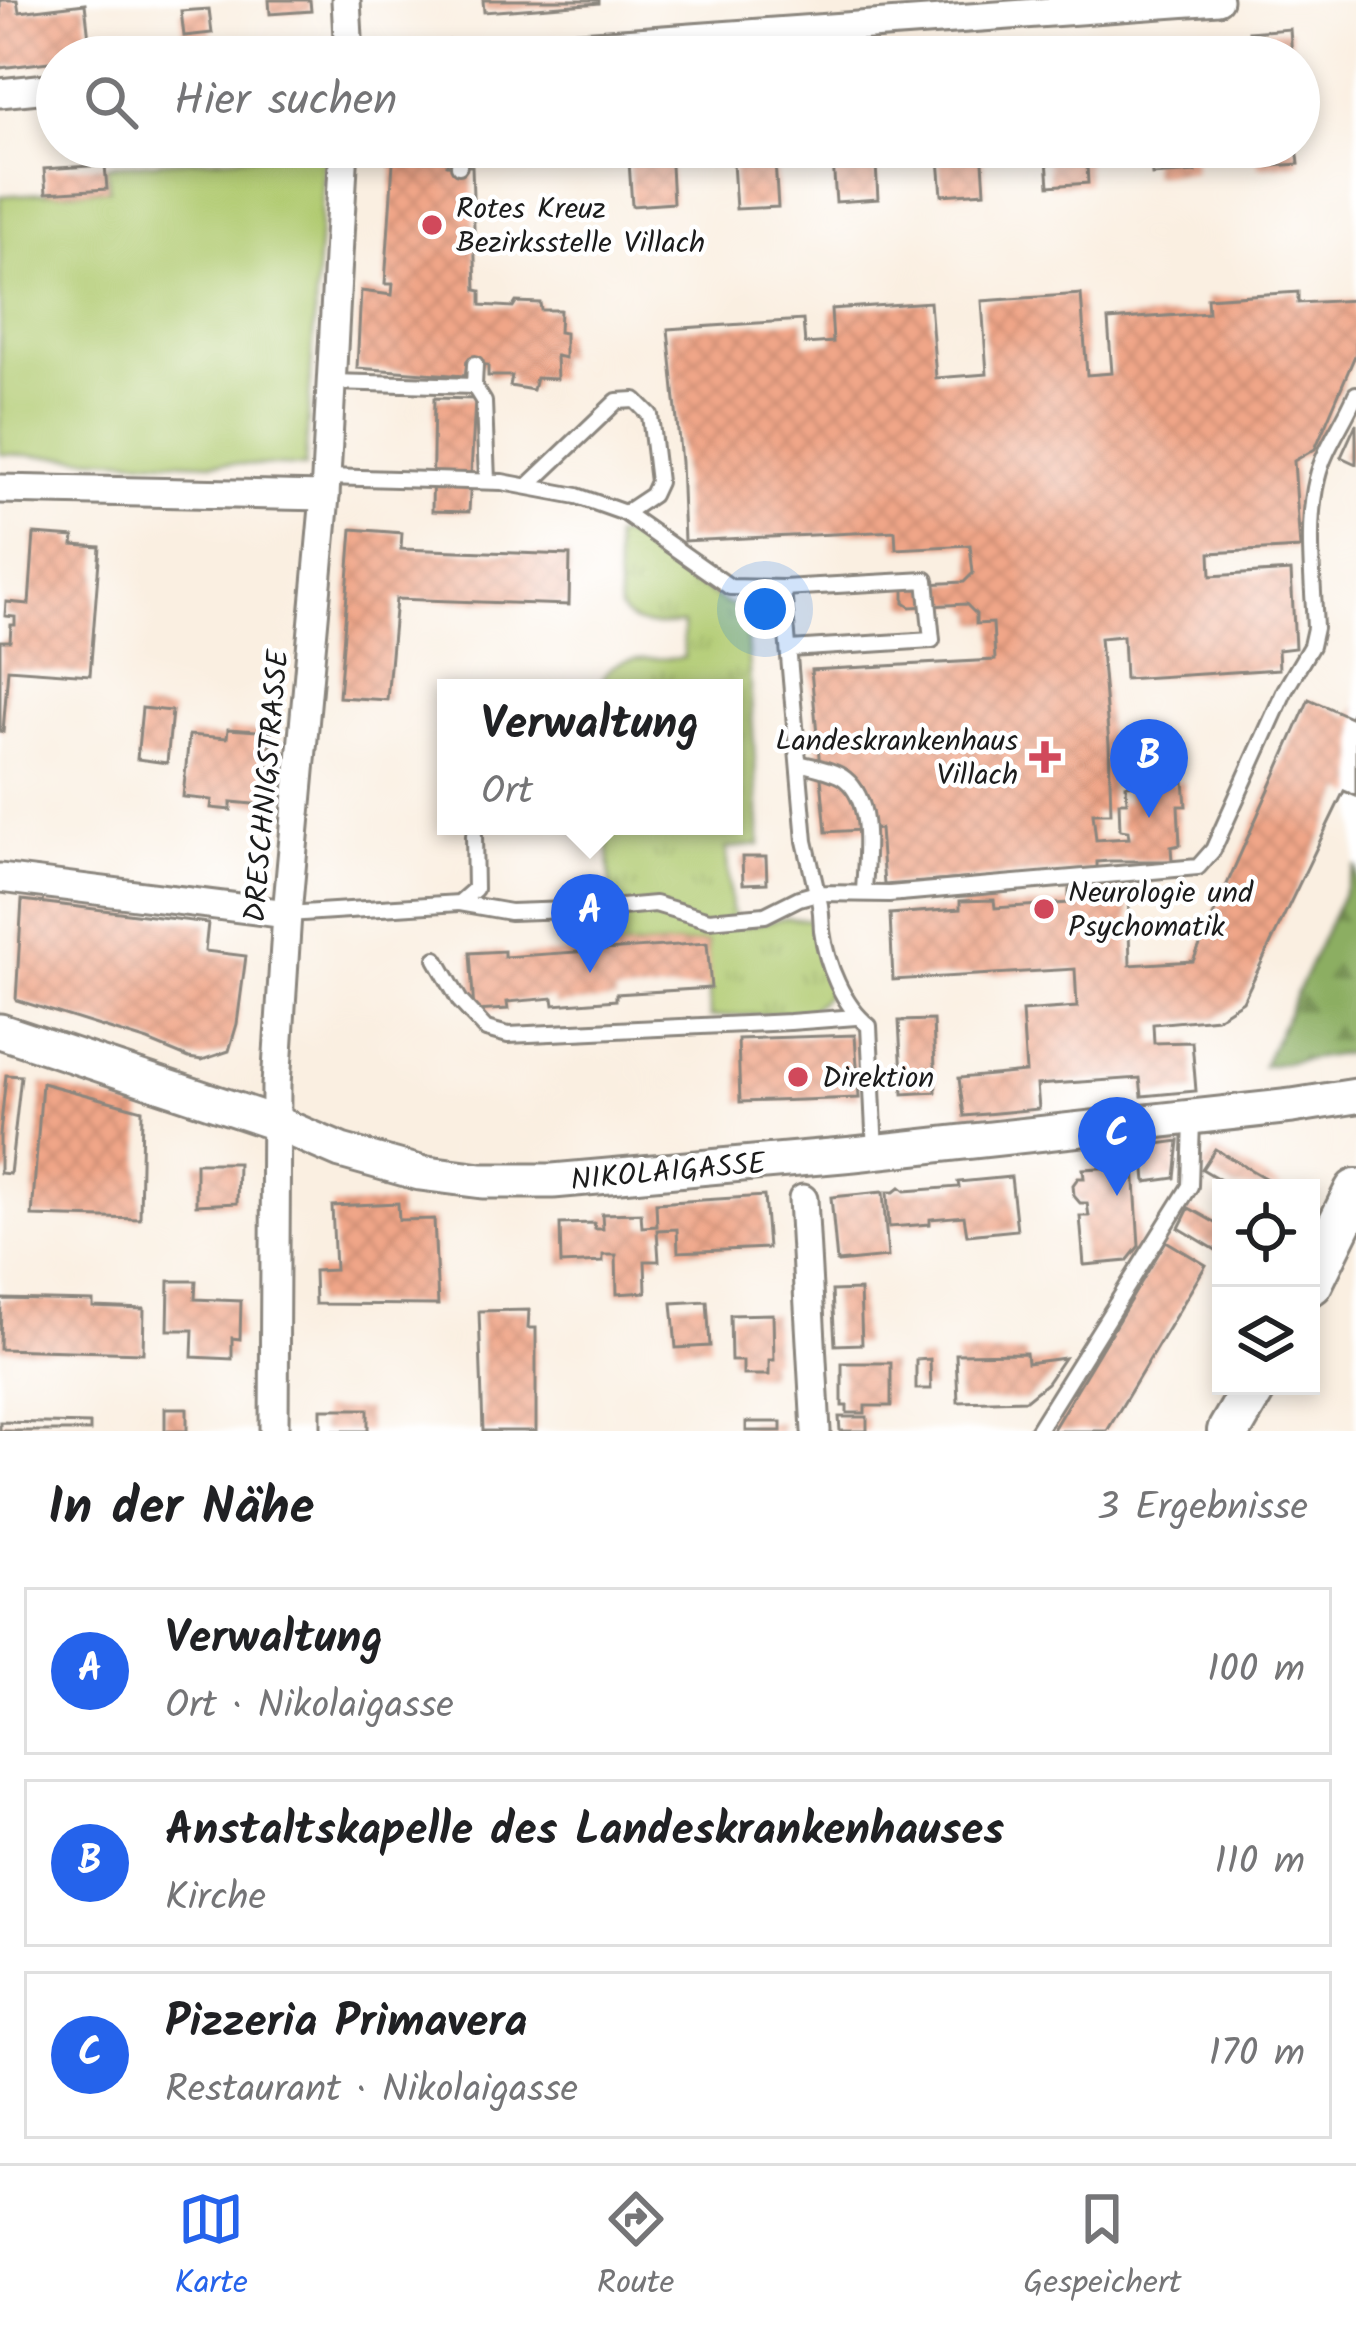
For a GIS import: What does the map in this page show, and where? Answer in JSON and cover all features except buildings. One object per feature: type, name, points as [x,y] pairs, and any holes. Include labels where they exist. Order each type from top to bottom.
[{"type":"main road","points":[[1320,1265],[1356,1191]]},
{"type":"main road","points":[[1228,1431],[1250,1395]]},
{"type":"street","points":[[346,0],[348,36]]},
{"type":"street","points":[[734,36],[1218,0]]},
{"type":"street","points":[[0,92],[36,89]]},
{"type":"street","name":"DRESCHNIGSTRASSE","points":[[274,1431],[276,1123],[287,914],[326,487],[343,168]]},
{"type":"street","points":[[0,489],[326,487]]},
{"type":"street","points":[[0,878],[287,914]]},
{"type":"street","name":"NIKOLAIGASSE","points":[[0,1031],[276,1123],[340,1151],[420,1173],[482,1181],[553,1181],[875,1152],[1356,1096]]},
{"type":"street","points":[[803,1199],[816,1431]]},
{"type":"lane","points":[[476,364],[474,386],[484,402],[487,481]]},
{"type":"lane","points":[[332,382],[474,386]]},
{"type":"lane","points":[[287,914],[459,903],[510,912],[655,904],[709,920],[765,915],[817,893],[889,894],[1198,866],[1213,850],[1285,690],[1311,646],[1315,628],[1312,508],[1317,477],[1356,394]]},
{"type":"lane","points":[[528,486],[617,401],[634,400],[650,415],[658,482],[652,495],[625,513]]},
{"type":"lane","points":[[326,487],[487,481],[577,496],[625,513],[730,587],[926,580],[932,640],[790,649]]},
{"type":"lane","points":[[784,588],[805,841],[821,905],[822,934],[838,984],[856,1017],[868,1026],[875,1152]]},
{"type":"lane","points":[[799,763],[844,778],[860,798],[865,893]]},
{"type":"lane","points":[[459,903],[475,889],[474,835]]},
{"type":"lane","points":[[436,959],[460,1001],[486,1029],[508,1035],[856,1017]]},
{"type":"lane","points":[[1037,1431],[1190,1186],[1192,1117]]},
{"type":"green space","points":[[107,168],[324,168],[305,467],[0,454],[0,196],[109,189]]},
{"type":"green space","points":[[627,536],[726,604],[745,608],[760,845],[726,848],[731,909],[742,927],[784,918],[814,920],[830,975],[827,995],[808,1012],[710,1017],[707,943],[613,949],[607,835],[743,835],[743,679],[604,679],[621,662],[684,658],[683,624],[640,623],[620,610],[614,537]]},
{"type":"green space","points":[[1356,865],[1356,1052],[1263,1066]]},
{"type":"place","name":"Rotes Kreuz Bezirksstelle Villach","points":[[432,225]]},
{"type":"place","name":"Landeskrankenhaus Villach","points":[[1045,757]]},
{"type":"place","name":"Anstaltskapelle des Landeskrankenhauses","points":[[1149,818]]},
{"type":"place","name":"Neurologie und Psychomatik","points":[[1044,909]]},
{"type":"place","name":"Verwaltung","points":[[590,973]]},
{"type":"place","name":"Direktion","points":[[798,1077]]},
{"type":"place","name":"Pizzeria Primavera","points":[[1117,1196]]}]
